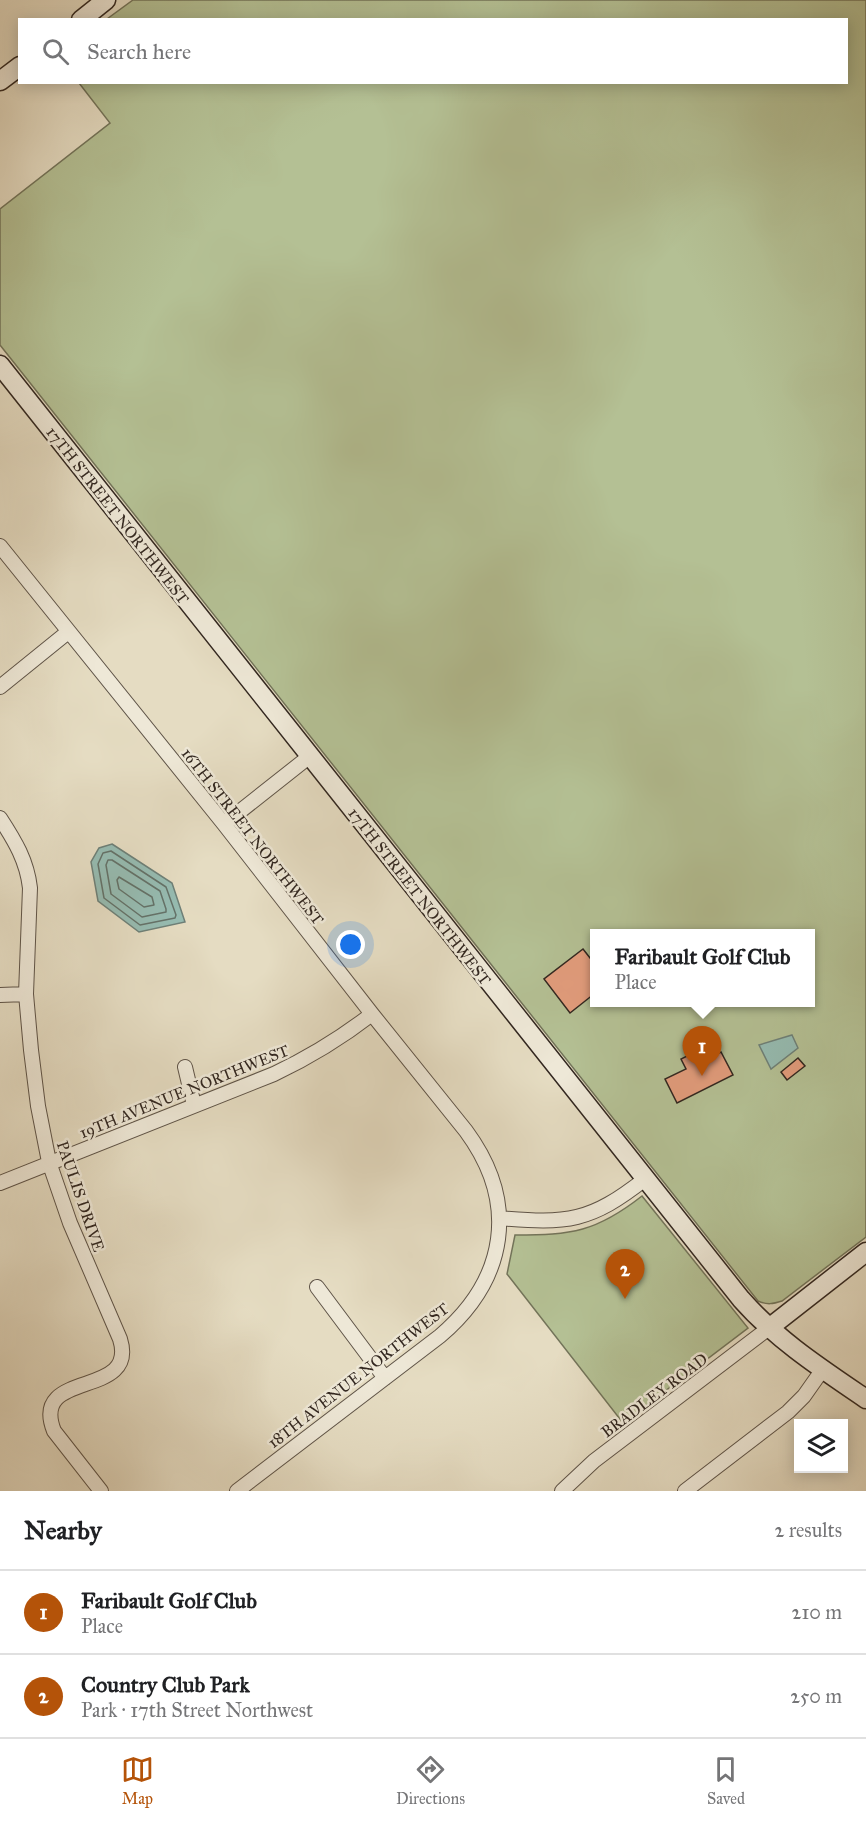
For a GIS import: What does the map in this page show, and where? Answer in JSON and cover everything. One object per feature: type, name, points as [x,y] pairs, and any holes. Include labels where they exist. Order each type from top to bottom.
[{"type":"street","points":[[84,18],[106,0]]},
{"type":"street","points":[[0,81],[18,68]]},
{"type":"street","name":"17TH STREET NORTHWEST","points":[[0,365],[741,1299],[769,1328],[823,1370],[866,1399]]},
{"type":"street","name":"16TH STREET NORTHWEST","points":[[0,546],[224,824],[473,1140],[489,1170],[499,1218]]},
{"type":"street","points":[[0,687],[68,632]]},
{"type":"street","points":[[224,824],[310,756]]},
{"type":"street","name":"PAULIS DRIVE","points":[[0,818],[15,841],[28,872],[30,888],[26,993],[38,1106],[49,1162],[70,1223],[123,1350],[122,1360],[116,1369],[61,1394],[53,1401],[49,1411],[54,1431],[101,1491]]},
{"type":"street","points":[[0,996],[26,993]]},
{"type":"street","name":"19TH AVENUE NORTHWEST","points":[[0,1183],[274,1074],[334,1043],[372,1014]]},
{"type":"street","points":[[185,1067],[195,1105]]},
{"type":"street","points":[[499,1218],[545,1221],[587,1215],[617,1199],[645,1179]]},
{"type":"street","name":"18TH AVENUE NORTHWEST","points":[[237,1491],[453,1325],[477,1296],[487,1278],[497,1246],[499,1218]]},
{"type":"street","points":[[769,1328],[866,1252]]},
{"type":"street","points":[[317,1287],[386,1377]]},
{"type":"street","name":"BRADLEY ROAD","points":[[562,1491],[594,1461],[769,1328]]},
{"type":"street","points":[[685,1491],[788,1412],[804,1396],[823,1370]]},
{"type":"green space","points":[[133,0],[866,0],[866,1237],[782,1301],[770,1304],[758,1301],[0,345],[0,209],[110,123],[80,84],[848,84],[848,18],[108,18]]},
{"type":"green space","points":[[642,1196],[748,1328],[623,1423],[507,1274],[515,1235],[552,1234],[583,1229],[611,1217]]},
{"type":"water","points":[[112,844],[172,883],[185,922],[139,932],[98,901],[91,862],[99,848]]},
{"type":"water","points":[[792,1035],[798,1048],[771,1069],[759,1045]]},
{"type":"building","points":[[583,949],[590,958],[590,997],[570,1013],[544,979]]},
{"type":"building","points":[[701,1049],[707,1059],[721,1052],[733,1075],[677,1103],[665,1079],[686,1069],[681,1059]]},
{"type":"building","points":[[798,1058],[805,1066],[787,1080],[781,1072]]},
{"type":"place","name":"Faribault Golf Club","points":[[702,1076]]},
{"type":"place","name":"Country Club Park","points":[[625,1299]]}]
